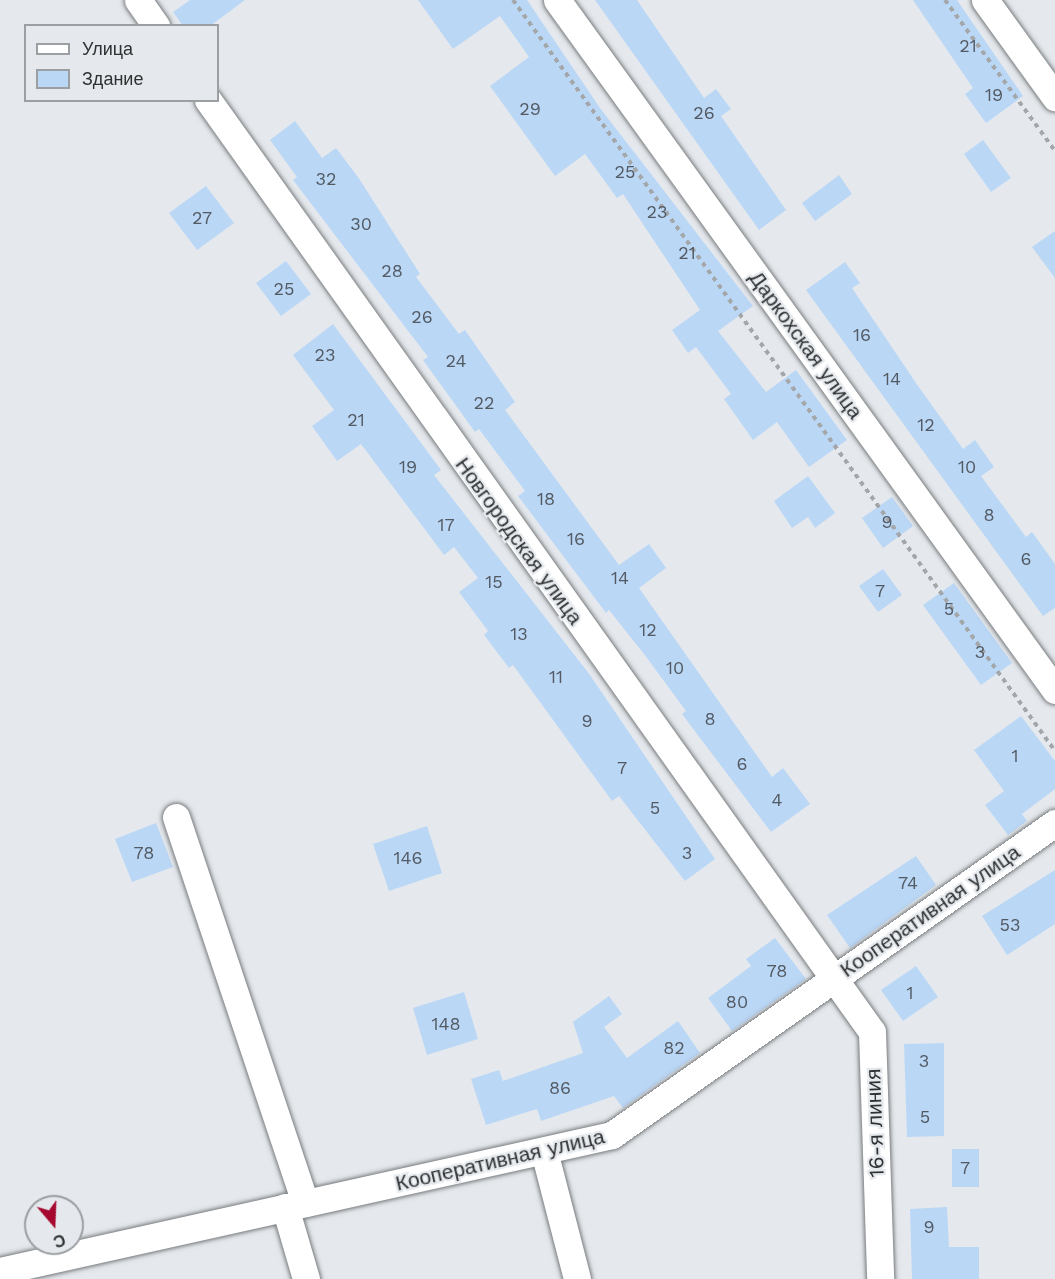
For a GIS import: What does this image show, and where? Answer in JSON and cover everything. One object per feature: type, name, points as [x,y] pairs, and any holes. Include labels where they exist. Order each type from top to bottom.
[{"type":"street","points":[[138,0],[155,24]]},
{"type":"street","name":"Даркохская улица","points":[[557,0],[1055,690]]},
{"type":"street","points":[[985,0],[1055,97]]},
{"type":"street","name":"Новгородская улица","points":[[209,102],[833,979]]},
{"type":"street","points":[[176,817],[295,1205],[306,1279]]},
{"type":"street","name":"Кооперативная улица","points":[[0,1270],[612,1135],[1055,823]]},
{"type":"street","name":"16-я линия","points":[[833,979],[872,1032],[880,1279]]},
{"type":"street","points":[[544,1151],[577,1279]]},
{"type":"path","points":[[513,0],[1055,751]]},
{"type":"path","points":[[945,0],[1055,151]]},
{"type":"building","points":[[190,0],[245,0],[213,24],[182,24],[173,12]]},
{"type":"building","points":[[418,0],[527,0],[600,108],[753,306],[718,331],[766,392],[796,370],[847,440],[809,467],[777,422],[753,440],[724,399],[731,394],[696,347],[688,353],[672,330],[700,310],[623,194],[617,198],[585,154],[555,176],[490,86],[529,57],[500,16],[453,49]]},
{"type":"building","points":[[595,0],[637,0],[704,98],[716,89],[731,109],[721,116],[786,210],[759,230]]},
{"type":"building","points":[[913,0],[957,0],[1023,96],[986,123],[965,94],[973,88]]},
{"type":"building","points":[[295,121],[322,158],[336,148],[358,177],[420,274],[416,277],[459,334],[465,330],[515,402],[505,410],[619,565],[649,544],[666,568],[639,588],[772,777],[783,768],[810,804],[771,832],[682,714],[686,711],[644,654],[609,610],[606,613],[518,496],[525,491],[479,429],[475,432],[423,360],[428,357],[293,180],[297,177],[270,140]]},
{"type":"building","points":[[983,140],[1011,178],[991,192],[964,154]]},
{"type":"building","points":[[839,175],[852,194],[815,221],[802,203]]},
{"type":"building","points":[[206,186],[234,223],[197,250],[169,213]]},
{"type":"building","points":[[1055,231],[1055,278],[1032,247]]},
{"type":"building","points":[[286,261],[311,294],[281,316],[256,283]]},
{"type":"building","points":[[845,262],[860,283],[852,288],[916,383],[963,449],[975,440],[994,467],[981,476],[1026,537],[1032,532],[1055,564],[1055,608],[1043,616],[806,290]]},
{"type":"building","points":[[333,324],[441,470],[434,475],[590,675],[715,859],[685,881],[619,796],[612,801],[513,665],[509,668],[484,635],[488,631],[459,592],[478,578],[454,547],[444,555],[361,444],[337,461],[312,426],[334,410],[293,355]]},
{"type":"building","points":[[808,476],[835,513],[815,528],[808,517],[792,528],[774,501]]},
{"type":"building","points":[[892,497],[913,526],[883,548],[862,518]]},
{"type":"building","points":[[883,569],[902,595],[878,612],[859,586]]},
{"type":"building","points":[[954,583],[1012,663],[981,685],[923,605]]},
{"type":"building","points":[[1021,716],[1055,761],[1055,789],[1022,814],[1027,821],[1008,835],[985,805],[1004,791],[974,750]]},
{"type":"building","points":[[156,823],[173,867],[132,882],[115,839]]},
{"type":"building","points":[[427,826],[442,873],[389,891],[373,844]]},
{"type":"building","points":[[916,856],[936,885],[850,948],[827,915]]},
{"type":"building","points":[[1055,870],[1055,924],[1007,955],[982,916]]},
{"type":"building","points":[[775,938],[806,979],[732,1031],[708,998],[751,966],[746,959]]},
{"type":"building","points":[[916,966],[938,997],[903,1021],[881,990]]},
{"type":"building","points":[[464,992],[478,1039],[427,1055],[413,1008]]},
{"type":"building","points":[[609,996],[622,1014],[604,1027],[627,1058],[678,1021],[700,1053],[623,1108],[614,1096],[541,1121],[537,1109],[486,1125],[471,1079],[499,1070],[503,1081],[583,1053],[573,1022]]},
{"type":"building","points":[[944,1043],[944,1136],[907,1137],[904,1044]]},
{"type":"building","points":[[952,1149],[979,1149],[979,1187],[952,1187]]},
{"type":"building","points":[[947,1207],[949,1247],[979,1247],[979,1279],[912,1279],[910,1209]]}]
